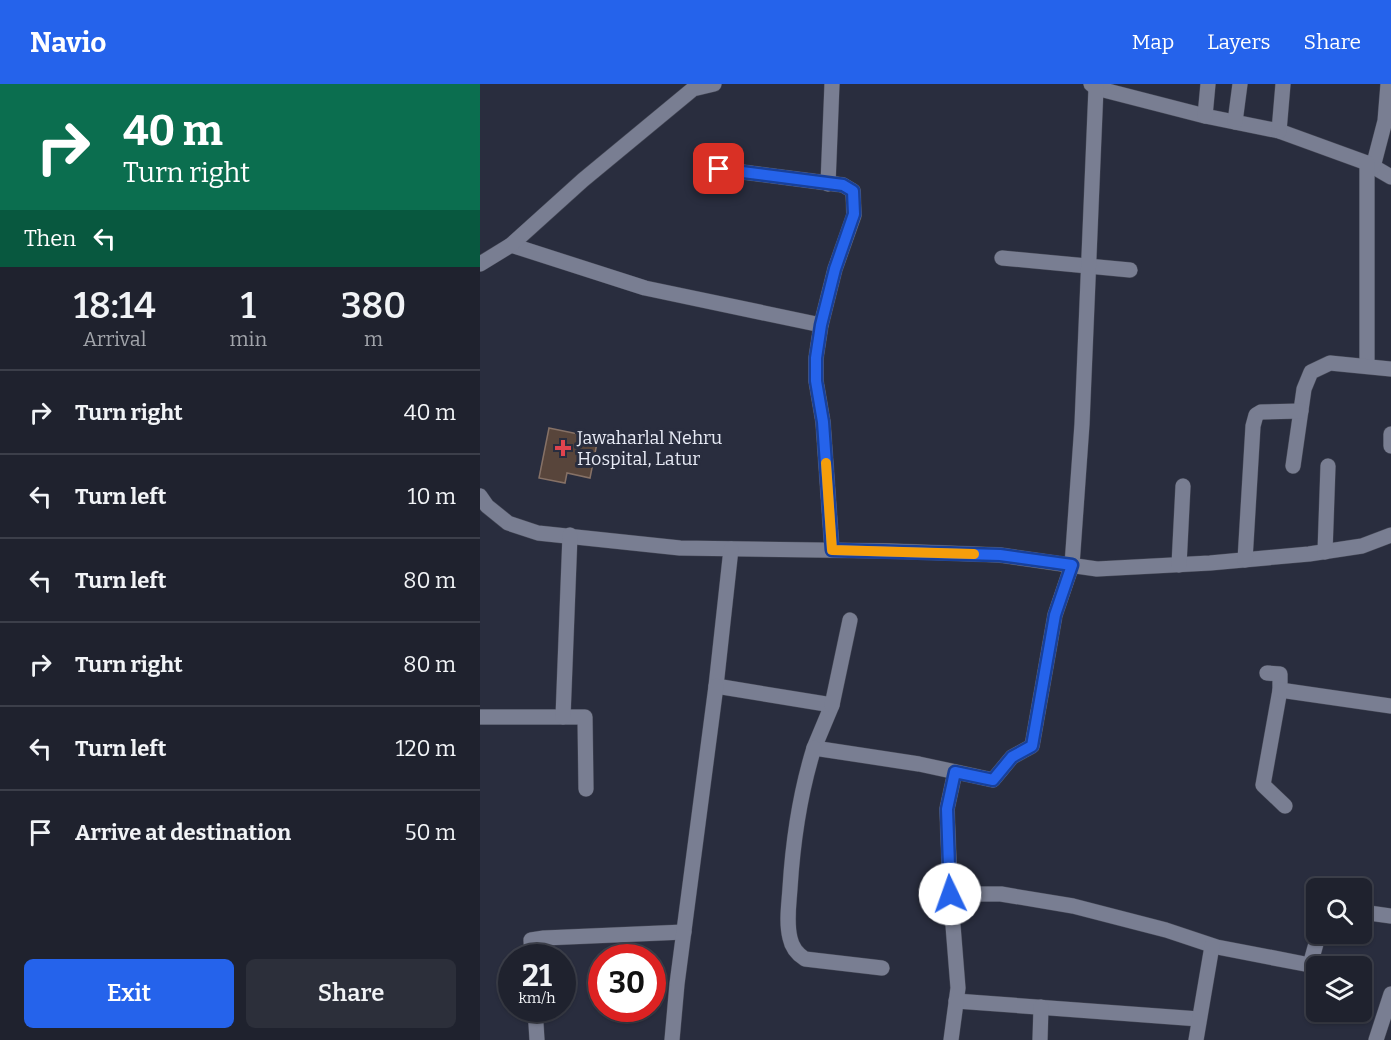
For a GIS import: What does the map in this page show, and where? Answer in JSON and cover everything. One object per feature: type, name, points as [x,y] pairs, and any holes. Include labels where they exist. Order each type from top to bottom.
[{"type":"street","points":[[480,264],[511,245],[692,87],[714,84]]},
{"type":"street","points":[[828,184],[832,84]]},
{"type":"street","points":[[1205,116],[1208,84]]},
{"type":"street","points":[[1235,122],[1240,84]]},
{"type":"street","points":[[1279,130],[1283,84]]},
{"type":"street","points":[[1367,366],[1370,165],[1386,114],[1388,84]]},
{"type":"street","points":[[814,748],[993,780],[1012,757],[1032,746],[1055,615],[1072,565],[1082,424],[1094,86],[1205,116],[1279,130],[1370,165],[1391,177]]},
{"type":"street","points":[[719,169],[843,185],[853,191],[854,214],[835,269],[821,325],[816,358],[816,381],[823,422],[832,550]]},
{"type":"street","points":[[511,245],[645,288],[821,325]]},
{"type":"street","points":[[1002,258],[1130,270]]},
{"type":"street","points":[[1293,466],[1304,389],[1311,372],[1330,363],[1391,369]]},
{"type":"street","points":[[1245,560],[1253,426],[1256,416],[1261,412],[1301,411]]},
{"type":"street","points":[[1391,434],[1391,446]]},
{"type":"street","points":[[1325,552],[1328,466]]},
{"type":"street","points":[[1179,565],[1183,486]]},
{"type":"street","points":[[480,496],[487,506],[508,523],[538,533],[680,548],[1000,555],[1097,569],[1179,565],[1325,552],[1362,546],[1391,535]]},
{"type":"street","points":[[563,717],[570,535]]},
{"type":"street","points":[[672,1040],[731,549]]},
{"type":"street","points":[[850,620],[832,705],[805,776],[793,845],[788,914],[790,939],[796,954],[805,959],[882,968]]},
{"type":"street","points":[[1267,673],[1280,674],[1280,690],[1263,785],[1285,806]]},
{"type":"street","points":[[716,686],[832,705]]},
{"type":"street","points":[[1280,690],[1391,706]]},
{"type":"street","points":[[480,718],[585,717],[586,789]]},
{"type":"street","points":[[951,1040],[958,988],[950,894],[947,809],[955,772]]},
{"type":"street","points":[[950,894],[1001,894],[1073,906],[1166,930],[1212,946],[1310,965],[1316,944]]},
{"type":"street","points":[[1372,913],[1391,916]]},
{"type":"street","points":[[531,944],[531,940],[544,938],[684,932]]},
{"type":"street","points":[[1196,1040],[1212,946]]},
{"type":"street","points":[[1376,1040],[1391,994]]},
{"type":"street","points":[[956,1001],[1199,1019]]},
{"type":"street","points":[[1040,1040],[1041,1008]]},
{"type":"street","points":[[536,1022],[537,1040]]},
{"type":"building","points":[[549,428],[598,438],[590,478],[567,473],[565,483],[539,478]]},
{"type":"slow traffic","points":[[826,463],[832,550],[974,554]]},
{"type":"place","name":"Jawaharlal Nehru Hospital, Latur","points":[[563,448]]},
{"type":"route","points":[[719,169],[843,185],[853,191],[854,214],[835,269],[821,325],[816,358],[816,381],[823,422],[832,550],[1000,555],[1072,565],[1055,615],[1032,746],[1012,757],[993,780],[955,772],[947,809],[950,894]]}]
